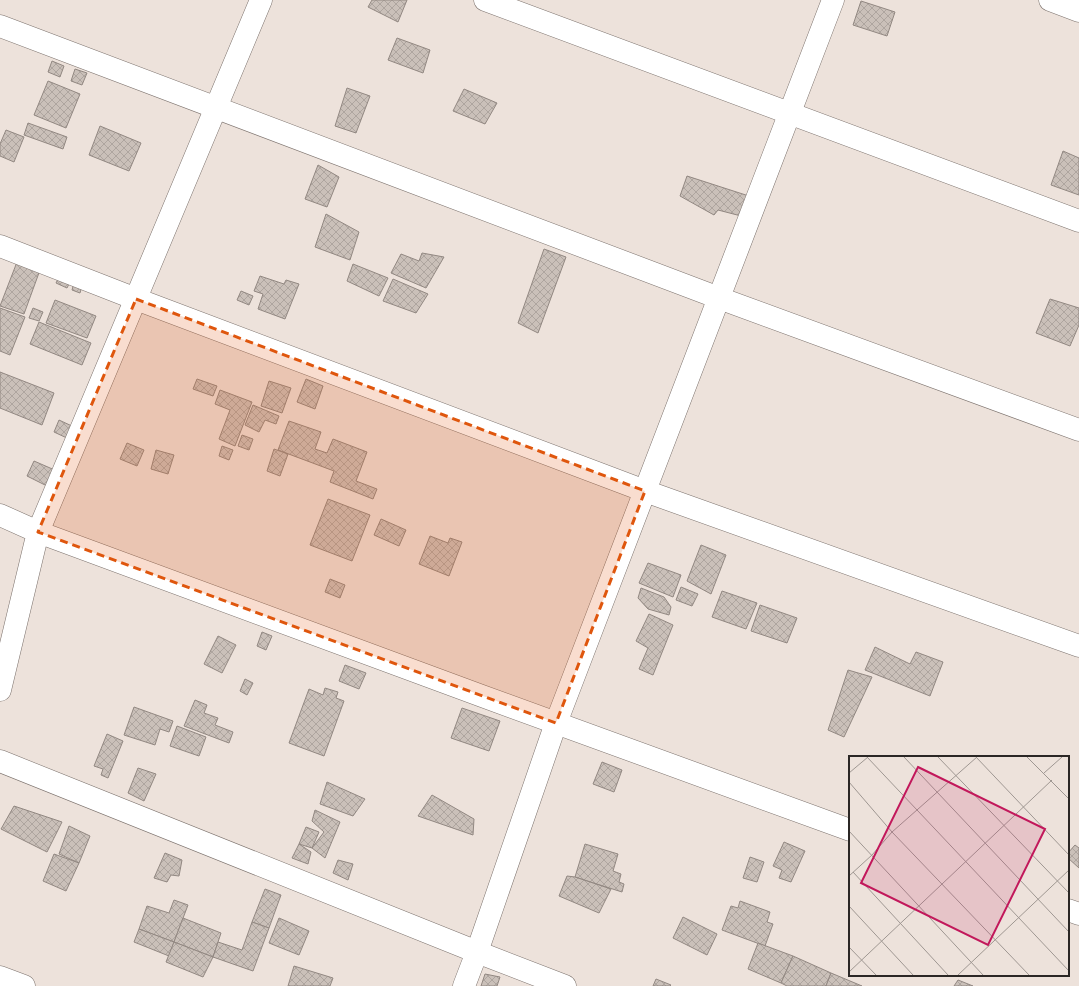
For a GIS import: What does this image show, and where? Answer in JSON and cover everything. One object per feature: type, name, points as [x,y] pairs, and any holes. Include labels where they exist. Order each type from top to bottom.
[{"type":"street","points":[[0,690],[38,532],[261,0]]},
{"type":"street","points":[[485,0],[1079,221]]},
{"type":"street","points":[[464,986],[556,723],[833,0]]},
{"type":"street","points":[[1050,0],[1079,10]]},
{"type":"street","points":[[0,26],[719,298],[1079,430]]},
{"type":"street","points":[[0,246],[136,299],[645,490],[1079,646]]},
{"type":"street","points":[[0,515],[38,532],[849,830]]},
{"type":"street","points":[[0,761],[565,986]]},
{"type":"street","points":[[1069,910],[1079,914]]},
{"type":"street","points":[[0,977],[24,986]]},
{"type":"highlighted area","points":[[136,299],[645,491],[556,723],[38,532]]},
{"type":"building","points":[[372,0],[407,0],[398,22],[368,7]]},
{"type":"building","points":[[861,1],[895,12],[887,36],[853,25]]},
{"type":"building","points":[[397,38],[430,50],[423,73],[388,60]]},
{"type":"building","points":[[52,61],[64,66],[60,77],[48,72]]},
{"type":"building","points":[[75,69],[87,73],[82,85],[71,81]]},
{"type":"building","points":[[48,81],[80,94],[66,128],[34,115]]},
{"type":"building","points":[[347,88],[370,96],[356,133],[335,126]]},
{"type":"building","points":[[464,89],[497,103],[485,124],[453,111]]},
{"type":"building","points":[[28,123],[67,137],[63,149],[24,135]]},
{"type":"building","points":[[100,126],[141,143],[129,171],[89,155]]},
{"type":"building","points":[[6,130],[24,137],[14,162],[0,156],[0,144]]},
{"type":"building","points":[[1063,151],[1079,158],[1079,195],[1051,185]]},
{"type":"building","points":[[318,165],[339,177],[327,207],[305,199]]},
{"type":"building","points":[[687,176],[752,197],[745,217],[718,210],[714,215],[680,196]]},
{"type":"building","points":[[326,214],[359,232],[350,260],[315,247]]},
{"type":"building","points":[[544,249],[566,257],[538,333],[518,323]]},
{"type":"building","points":[[422,253],[444,257],[426,288],[391,273],[401,254],[419,261]]},
{"type":"building","points":[[17,262],[40,270],[24,314],[0,306]]},
{"type":"building","points":[[353,264],[388,278],[379,296],[347,281]]},
{"type":"building","points":[[260,276],[284,284],[286,280],[299,284],[285,319],[258,309],[263,294],[254,291]]},
{"type":"building","points":[[59,277],[70,282],[67,288],[56,283]]},
{"type":"building","points":[[393,279],[428,294],[416,313],[383,301]]},
{"type":"building","points":[[74,283],[82,286],[80,293],[72,290]]},
{"type":"building","points":[[241,291],[253,296],[249,305],[237,300]]},
{"type":"building","points":[[1050,299],[1079,308],[1079,325],[1070,346],[1036,333]]},
{"type":"building","points":[[55,300],[96,316],[87,338],[46,323]]},
{"type":"building","points":[[0,308],[25,317],[10,355],[0,351]]},
{"type":"building","points":[[33,308],[43,312],[39,321],[29,318]]},
{"type":"building","points":[[39,322],[91,343],[82,365],[30,344]]},
{"type":"building","points":[[0,372],[54,393],[42,425],[0,408]]},
{"type":"building","points":[[197,379],[217,386],[213,396],[193,389]]},
{"type":"building","points":[[306,379],[323,386],[315,409],[297,402]]},
{"type":"building","points":[[269,381],[291,388],[282,413],[261,406]]},
{"type":"building","points":[[220,390],[252,402],[235,446],[219,439],[230,410],[215,404]]},
{"type":"building","points":[[253,405],[279,416],[276,424],[265,420],[259,432],[245,425]]},
{"type":"building","points":[[59,420],[74,427],[69,439],[54,432]]},
{"type":"building","points":[[289,421],[321,432],[315,449],[327,453],[333,439],[367,452],[356,481],[377,489],[373,499],[330,482],[334,471],[278,450]]},
{"type":"building","points":[[242,435],[253,439],[249,450],[238,446]]},
{"type":"building","points":[[127,443],[144,450],[137,466],[120,459]]},
{"type":"building","points":[[222,446],[233,450],[229,460],[219,456]]},
{"type":"building","points":[[274,449],[288,454],[280,476],[267,471]]},
{"type":"building","points":[[156,450],[174,455],[168,474],[151,469]]},
{"type":"building","points":[[34,461],[57,471],[49,487],[27,476]]},
{"type":"building","points":[[328,499],[370,515],[352,561],[310,545]]},
{"type":"building","points":[[381,519],[406,530],[399,546],[374,535]]},
{"type":"building","points":[[430,536],[448,543],[450,538],[462,542],[449,576],[419,564]]},
{"type":"building","points":[[701,545],[726,555],[711,594],[687,581]]},
{"type":"building","points":[[648,563],[681,575],[673,597],[639,583]]},
{"type":"building","points":[[330,579],[345,585],[340,598],[325,592]]},
{"type":"building","points":[[681,587],[698,594],[692,606],[676,600]]},
{"type":"building","points":[[641,588],[664,597],[671,607],[669,615],[648,609],[638,598]]},
{"type":"building","points":[[722,591],[757,603],[746,629],[712,617]]},
{"type":"building","points":[[760,605],[797,618],[787,643],[751,631]]},
{"type":"building","points":[[649,614],[673,625],[653,675],[639,669],[648,648],[636,641]]},
{"type":"building","points":[[262,632],[272,636],[266,650],[257,646]]},
{"type":"building","points":[[218,636],[236,645],[222,673],[204,664]]},
{"type":"building","points":[[875,647],[910,664],[916,652],[943,662],[930,696],[865,670]]},
{"type":"building","points":[[345,665],[366,673],[359,689],[339,681]]},
{"type":"building","points":[[848,670],[872,677],[844,737],[828,730]]},
{"type":"building","points":[[245,679],[253,683],[247,695],[240,691]]},
{"type":"building","points":[[325,688],[338,692],[336,698],[344,701],[324,756],[289,743],[309,689],[323,695]]},
{"type":"building","points":[[195,700],[207,705],[204,713],[218,718],[215,725],[233,732],[229,743],[184,726]]},
{"type":"building","points":[[134,707],[173,721],[169,732],[160,729],[155,745],[124,735]]},
{"type":"building","points":[[462,708],[500,721],[489,751],[451,738]]},
{"type":"building","points":[[177,726],[206,737],[199,756],[170,746]]},
{"type":"building","points":[[107,734],[123,741],[108,778],[101,775],[103,769],[94,766]]},
{"type":"building","points":[[602,762],[622,770],[614,792],[593,784]]},
{"type":"building","points":[[138,768],[156,774],[144,801],[128,793]]},
{"type":"building","points":[[327,782],[365,799],[353,816],[320,804]]},
{"type":"building","points":[[432,795],[474,819],[473,835],[418,816]]},
{"type":"building","points":[[14,806],[62,822],[47,852],[1,829]]},
{"type":"building","points":[[315,810],[340,822],[325,858],[312,848],[324,832],[312,821]]},
{"type":"building","points":[[69,826],[90,836],[79,863],[59,854]]},
{"type":"building","points":[[306,827],[319,832],[312,848],[299,844]]},
{"type":"building","points":[[784,842],[805,851],[791,882],[779,878],[782,870],[773,866]]},
{"type":"building","points":[[299,844],[311,852],[308,864],[292,858]]},
{"type":"building","points":[[585,844],[618,854],[613,871],[621,874],[619,882],[624,884],[622,892],[575,877]]},
{"type":"building","points":[[1075,845],[1079,848],[1079,868],[1069,859],[1069,852]]},
{"type":"building","points":[[165,853],[182,860],[179,876],[171,875],[167,882],[154,878]]},
{"type":"building","points":[[54,854],[79,863],[66,891],[43,881]]},
{"type":"building","points":[[750,857],[764,862],[757,882],[743,878]]},
{"type":"building","points":[[338,860],[353,864],[348,880],[333,873]]},
{"type":"building","points":[[567,876],[575,877],[611,889],[599,913],[559,896]]},
{"type":"building","points":[[265,889],[281,895],[269,928],[252,922]]},
{"type":"building","points":[[174,900],[188,905],[174,942],[139,929],[147,906],[169,913]]},
{"type":"building","points":[[740,901],[770,912],[767,922],[773,924],[765,946],[722,930],[731,906],[738,908]]},
{"type":"building","points":[[683,917],[717,934],[707,955],[673,938]]},
{"type":"building","points":[[183,918],[221,933],[213,957],[174,942]]},
{"type":"building","points":[[279,918],[309,931],[299,955],[269,943]]},
{"type":"building","points":[[252,922],[269,928],[253,971],[213,957],[218,942],[242,950]]},
{"type":"building","points":[[139,929],[174,942],[169,956],[134,942]]},
{"type":"building","points":[[174,942],[213,957],[203,977],[166,962]]},
{"type":"building","points":[[758,943],[793,956],[781,983],[748,969]]},
{"type":"building","points":[[793,956],[831,973],[826,986],[787,986],[781,983]]},
{"type":"building","points":[[294,966],[333,978],[330,986],[288,986]]},
{"type":"building","points":[[831,973],[862,986],[826,986]]},
{"type":"building","points":[[485,974],[500,977],[497,986],[481,986]]},
{"type":"building","points":[[656,979],[671,985],[653,986]]},
{"type":"building","points":[[958,980],[973,986],[954,986]]}]
